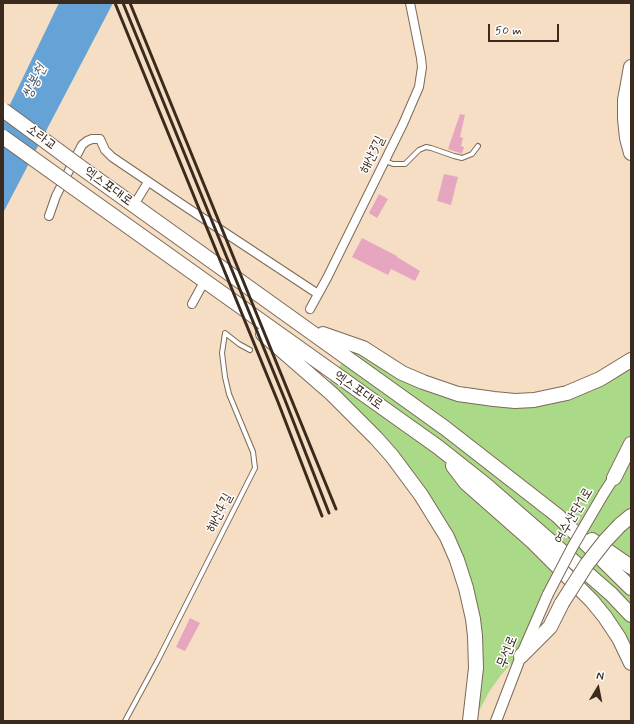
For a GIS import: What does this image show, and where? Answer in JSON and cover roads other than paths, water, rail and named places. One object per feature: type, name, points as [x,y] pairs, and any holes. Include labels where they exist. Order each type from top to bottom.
[{"type":"highway","points":[[631,67],[624,119],[631,153]]},
{"type":"highway","name":"소라교","points":[[3,110],[79,166]]},
{"type":"highway","name":"소라교","points":[[3,137],[70,185]]},
{"type":"highway","name":"엑스포대로","points":[[79,166],[445,428],[558,516],[631,588]]},
{"type":"highway","name":"엑스포대로","points":[[70,185],[204,282],[438,447],[492,490],[611,594],[631,615]]},
{"type":"highway","points":[[204,282],[361,421],[395,461],[421,495],[438,521],[457,560],[466,588],[473,619],[476,668],[470,721]]},
{"type":"highway","points":[[308,329],[363,348],[402,373],[436,387],[458,394],[494,399],[515,401],[534,400],[567,393],[600,379],[631,360]]},
{"type":"highway","points":[[614,478],[631,444]]},
{"type":"highway","points":[[438,447],[466,483],[533,542],[592,602],[605,617],[631,663]]},
{"type":"highway","points":[[558,516],[631,567]]},
{"type":"highway","points":[[521,656],[550,627],[562,603],[587,564],[605,541],[631,516]]},
{"type":"street","name":"해산3길","points":[[310,309],[419,87],[421,76],[421,58],[410,3]]},
{"type":"street","points":[[49,216],[56,196],[82,145],[87,141],[100,139],[108,154],[318,294]]},
{"type":"street","points":[[134,206],[148,182]]},
{"type":"street","points":[[192,304],[204,282]]},
{"type":"street","name":"여수산단1로","points":[[548,594],[573,546],[604,493],[631,457]]},
{"type":"street","name":"무선로","points":[[496,721],[521,656],[548,594]]},
{"type":"lane","points":[[384,161],[393,164],[405,164],[419,150],[426,147],[462,158],[472,154],[478,146]]},
{"type":"lane","name":"해산4길","points":[[125,721],[162,653],[255,468],[253,452],[229,394],[224,377],[222,354],[225,333],[239,344],[250,350]]},
{"type":"water","name":"쌍봉천","points":[[59,3],[113,3],[3,213],[3,119]]},
{"type":"railway","points":[[115,3],[278,402],[322,516]]},
{"type":"railway","points":[[123,3],[285,400],[329,513]]},
{"type":"railway","points":[[130,3],[336,509]]}]
